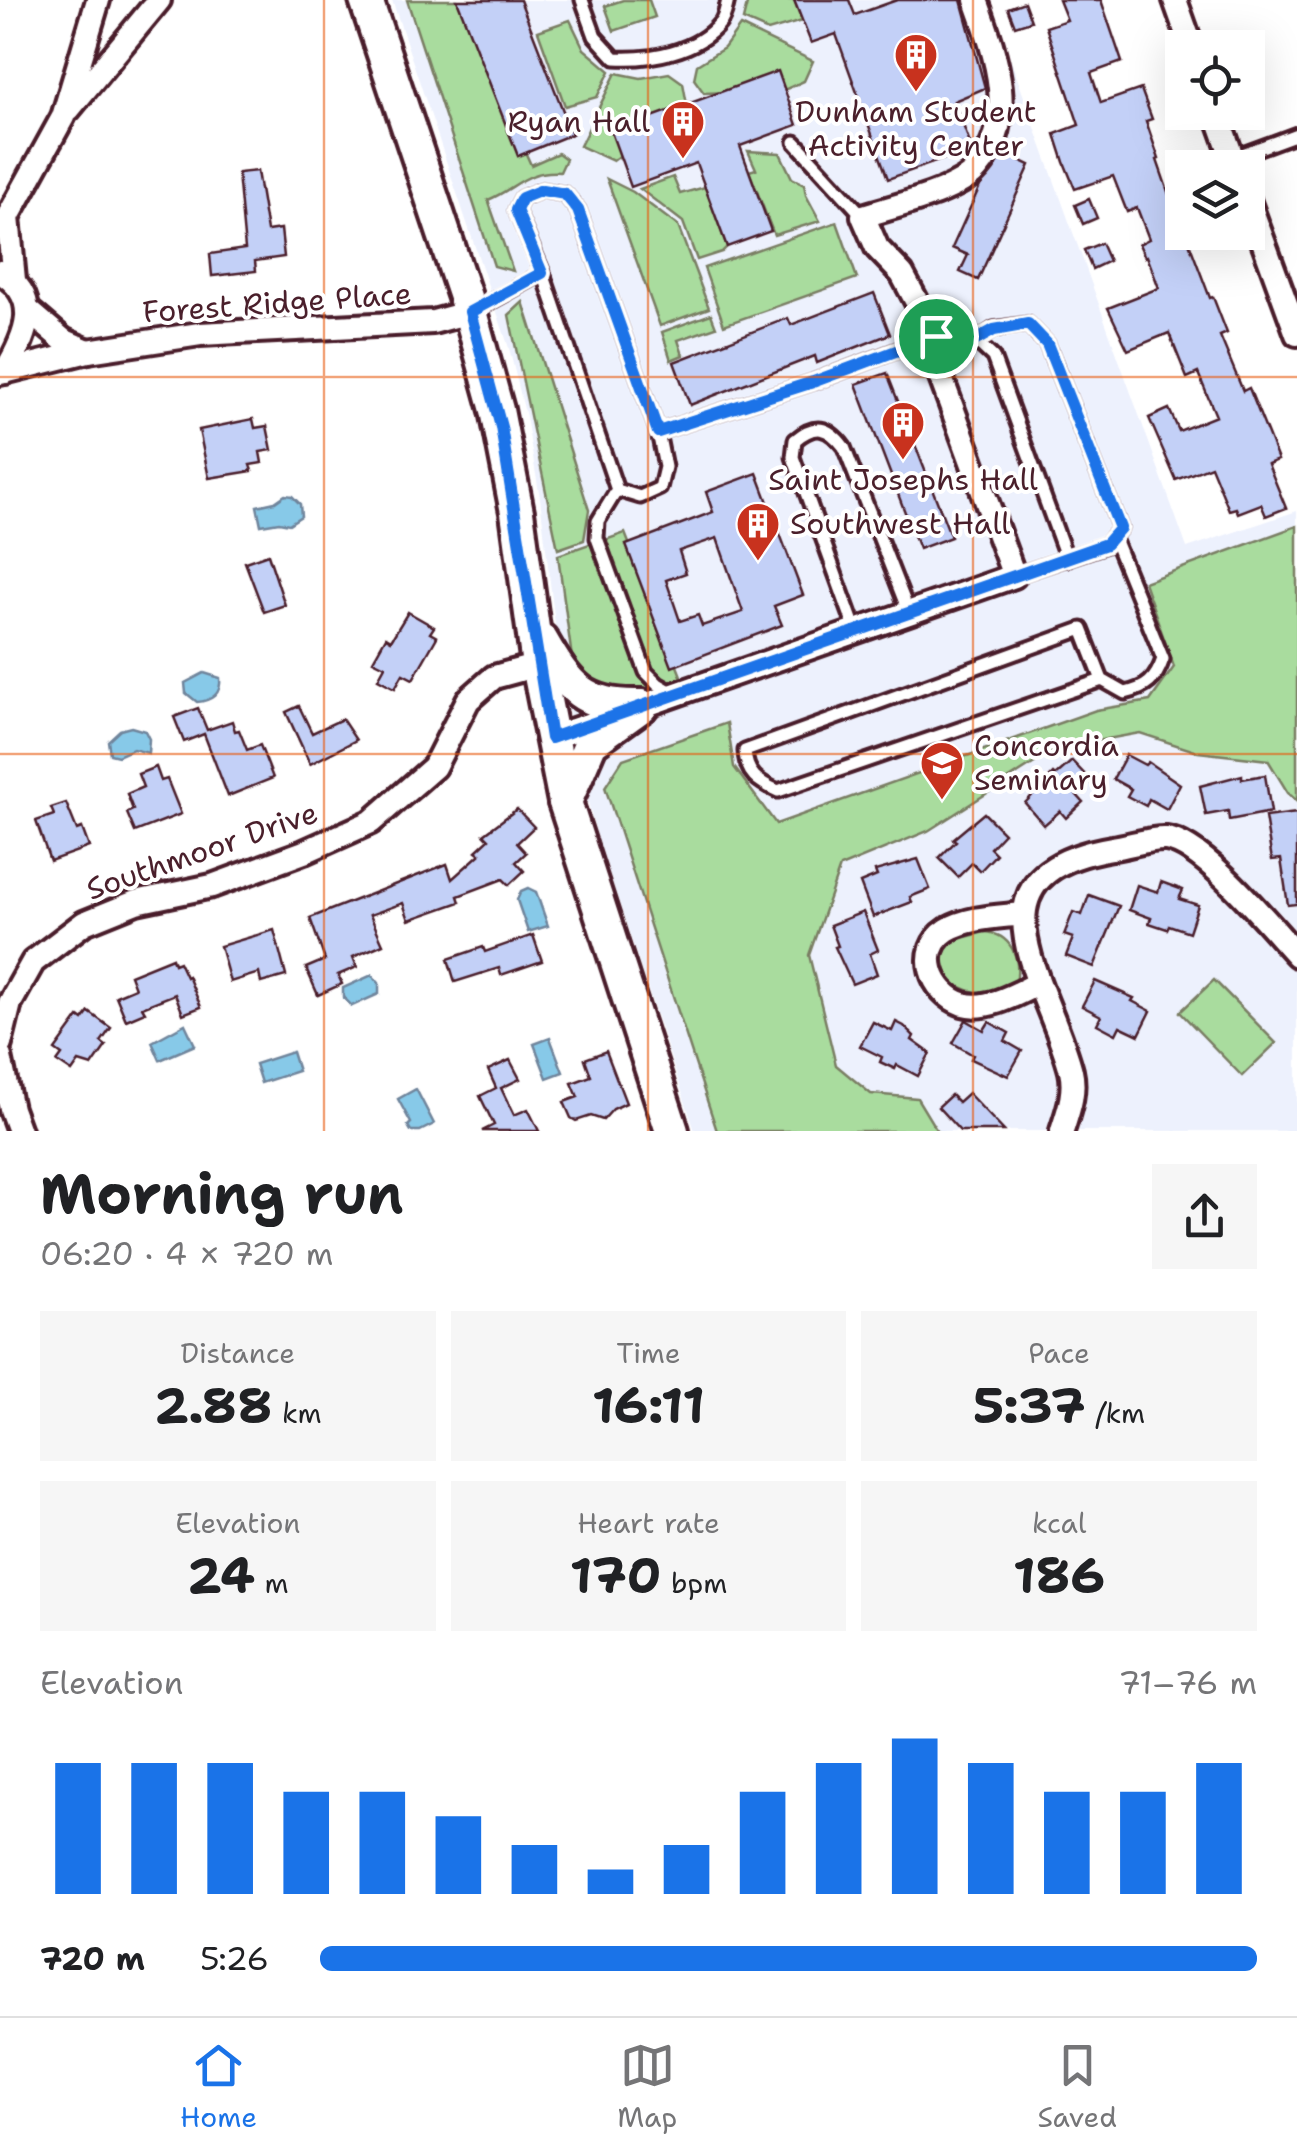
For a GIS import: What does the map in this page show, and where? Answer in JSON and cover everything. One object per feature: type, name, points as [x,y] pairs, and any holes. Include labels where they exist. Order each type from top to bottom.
[{"type":"main road","points":[[366,0],[470,312],[498,410],[538,665],[565,802],[672,1131]]},
{"type":"main road","points":[[532,624],[563,675],[584,695],[601,704],[642,706]]},
{"type":"main road","points":[[565,802],[590,742],[642,706]]},
{"type":"street","points":[[63,117],[98,0]]},
{"type":"street","points":[[88,351],[63,340],[29,312],[7,276],[4,221],[63,117],[159,0]]},
{"type":"street","points":[[551,738],[1014,576],[933,356],[936,336],[902,274],[877,248],[863,216],[931,196],[976,172],[993,142],[1003,100],[993,50],[976,0]]},
{"type":"street","points":[[1174,0],[1185,30]]},
{"type":"street","points":[[1265,245],[1296,327]]},
{"type":"street","name":"Forest Ridge Place","points":[[3,373],[22,340],[29,312]]},
{"type":"street","name":"Forest Ridge Place","points":[[3,373],[88,351],[200,334],[433,322],[470,312]]},
{"type":"street","name":"Southmoor Drive","points":[[0,1044],[10,1003],[33,962],[84,922],[136,902],[212,886],[371,822],[434,767],[468,700],[494,676],[538,665]]},
{"type":"street","points":[[1062,1131],[1072,1103],[1072,1074],[1037,984],[1026,946],[1024,914],[1036,884],[1059,864],[1089,852],[1166,839],[1185,846],[1212,865],[1297,954]]},
{"type":"street","points":[[1024,914],[974,920],[945,931],[928,961],[942,990],[962,1004],[1010,998],[1037,984]]},
{"type":"street","points":[[0,1058],[19,1131]]},
{"type":"lane","points":[[582,0],[595,36],[616,58],[662,56],[690,46],[722,22],[728,0]]},
{"type":"lane","points":[[1262,150],[1297,134]]},
{"type":"lane","points":[[795,142],[863,216]]},
{"type":"lane","points":[[542,190],[565,194],[578,210],[658,432],[665,467],[660,488],[640,496],[617,490],[542,273],[516,210],[522,198],[542,190]]},
{"type":"lane","points":[[470,312],[542,273]]},
{"type":"lane","points":[[658,432],[813,382],[936,336],[976,340],[994,330],[1028,324],[1047,344],[1120,528],[1106,544],[1014,576]]},
{"type":"lane","points":[[976,340],[993,357],[1067,558]]},
{"type":"lane","points":[[856,632],[792,457],[795,440],[816,427],[830,430],[844,447],[910,613]]},
{"type":"lane","points":[[617,490],[598,521],[598,538],[646,672],[675,694]]},
{"type":"lane","points":[[1102,680],[778,791],[760,784],[746,767],[745,751],[1082,629],[1102,680],[1125,694],[1141,690],[1158,675],[1163,659],[1113,536]]},
{"type":"shaded area","points":[[392,0],[989,0],[1187,548],[1297,511],[1297,1131],[695,1131],[598,839],[577,762],[540,498],[509,348]]},
{"type":"green space","points":[[407,0],[457,0],[531,165],[558,153],[566,159],[560,172],[529,177],[488,200],[513,271],[494,266]]},
{"type":"green space","points":[[623,0],[649,0],[655,17],[614,31],[605,6]]},
{"type":"green space","points":[[748,0],[794,0],[802,21],[768,31],[743,20]]},
{"type":"green space","points":[[570,20],[584,49],[610,71],[597,97],[565,106],[538,31]]},
{"type":"green space","points":[[740,26],[813,61],[804,81],[784,90],[704,93],[694,79],[697,65],[724,48]]},
{"type":"green space","points":[[616,73],[641,78],[669,73],[683,83],[687,105],[613,161],[580,146]]},
{"type":"green space","points":[[748,151],[780,153],[792,178],[804,184],[820,221],[774,235],[749,171],[756,169]]},
{"type":"green space","points":[[673,177],[680,194],[705,187],[727,247],[722,252],[697,260],[683,222],[640,189]]},
{"type":"green space","points":[[607,179],[633,192],[678,226],[709,308],[660,326]]},
{"type":"green space","points":[[837,222],[857,278],[724,325],[704,268]]},
{"type":"green space","points":[[523,302],[589,510],[584,540],[558,549],[509,315]]},
{"type":"green space","points":[[711,314],[716,327],[678,340],[683,355],[671,360],[662,332]]},
{"type":"green space","points":[[1297,526],[1297,801],[1268,760],[1198,752],[1140,733],[1058,748],[928,831],[840,867],[809,955],[836,1065],[871,1094],[917,1098],[937,1131],[717,1131],[605,787],[623,759],[727,723],[734,767],[776,824],[1096,710],[1150,701],[1174,667],[1144,582]]},
{"type":"green space","points":[[625,533],[683,681],[580,717],[558,555],[595,542],[604,544]]},
{"type":"green space","points":[[985,932],[1008,942],[1017,964],[1016,982],[996,991],[977,992],[941,974],[939,951],[958,939]]},
{"type":"green space","points":[[1214,980],[1276,1043],[1242,1076],[1180,1012]]},
{"type":"water","points":[[285,495],[300,504],[301,516],[289,524],[261,525],[257,506]]},
{"type":"water","points":[[204,673],[220,678],[219,688],[211,698],[197,702],[186,693],[185,683]]},
{"type":"water","points":[[131,727],[145,731],[148,753],[133,749],[118,756],[110,754],[108,741],[120,730]]},
{"type":"water","points":[[528,888],[536,892],[548,926],[528,932],[517,900],[521,891]]},
{"type":"water","points":[[372,975],[379,983],[379,994],[352,1006],[343,997],[343,988]]},
{"type":"water","points":[[185,1024],[195,1045],[160,1060],[152,1042]]},
{"type":"water","points":[[550,1038],[563,1072],[547,1078],[534,1044]]},
{"type":"water","points":[[292,1052],[298,1071],[261,1083],[255,1064]]},
{"type":"water","points":[[416,1089],[434,1124],[411,1131],[411,1123],[398,1099]]},
{"type":"building","points":[[457,0],[520,0],[572,134],[518,156]]},
{"type":"building","name":"Dunham Student Activity Center","points":[[794,0],[849,0],[855,15],[897,0],[961,0],[985,88],[954,101],[972,149],[888,179],[836,34],[811,43]]},
{"type":"building","points":[[1059,0],[1101,0],[1122,62],[1091,73],[1101,103],[1141,89],[1152,119],[1146,121],[1165,183],[1165,250],[1192,250],[1227,333],[1220,336],[1243,391],[1249,388],[1278,460],[1268,464],[1286,508],[1266,516],[1261,504],[1238,513],[1236,508],[1229,510],[1211,466],[1176,480],[1149,418],[1169,409],[1179,431],[1216,416],[1198,373],[1187,378],[1169,333],[1128,350],[1108,308],[1159,288],[1139,244],[1149,239],[1137,208],[1127,212],[1113,176],[1075,189],[1064,162],[1055,134],[1079,125],[1046,27],[1067,20]]},
{"type":"building","points":[[1024,2],[1031,21],[1015,26],[1008,8]]},
{"type":"building","name":"Ryan Hall","points":[[778,71],[797,125],[740,146],[771,231],[727,247],[696,163],[631,187],[611,132]]},
{"type":"building","points":[[1005,153],[1030,165],[978,280],[960,272],[968,255],[952,248],[980,186]]},
{"type":"building","points":[[257,171],[267,231],[281,229],[284,257],[255,261],[256,271],[212,276],[210,254],[245,249],[238,173]]},
{"type":"building","points":[[1089,199],[1097,218],[1083,224],[1075,205]]},
{"type":"building","points":[[1101,243],[1109,261],[1092,269],[1084,250]]},
{"type":"building","points":[[874,293],[890,334],[817,363],[815,356],[690,405],[674,362],[788,318],[791,325]]},
{"type":"building","name":"Saint Josephs Hall","points":[[887,373],[951,537],[919,549],[856,384]]},
{"type":"building","points":[[253,419],[255,428],[267,426],[272,450],[260,452],[262,463],[250,465],[252,471],[209,478],[199,430]]},
{"type":"building","name":"Southwest Hall","points":[[757,473],[803,595],[774,606],[782,625],[672,667],[626,545],[713,512],[706,492]],"holes":[[[717,538],[743,612],[702,626],[698,615],[680,621],[666,580],[686,573],[679,551]]]},
{"type":"building","points":[[268,554],[285,605],[264,612],[245,562]]},
{"type":"building","points":[[408,612],[434,627],[430,633],[437,637],[413,679],[403,674],[395,688],[378,679],[385,666],[373,660],[386,637],[391,640]]},
{"type":"building","points":[[299,706],[312,733],[342,719],[356,740],[310,764],[286,712]]},
{"type":"building","points":[[198,708],[207,730],[232,721],[247,750],[260,745],[273,778],[228,796],[204,734],[184,742],[174,717]]},
{"type":"building","points":[[1126,755],[1145,765],[1148,762],[1180,784],[1167,809],[1149,799],[1146,806],[1127,796],[1131,789],[1113,779]]},
{"type":"building","points":[[1072,761],[1091,781],[1076,794],[1083,802],[1066,818],[1060,811],[1044,825],[1025,803]]},
{"type":"building","points":[[156,767],[161,781],[167,779],[181,814],[135,832],[127,813],[133,810],[127,794],[143,787],[138,774]]},
{"type":"building","points":[[1242,775],[1242,779],[1265,775],[1271,812],[1229,820],[1228,811],[1206,815],[1200,786]]},
{"type":"building","points":[[66,803],[89,847],[50,861],[36,821],[54,815],[51,808]]},
{"type":"building","points":[[517,809],[534,827],[517,843],[526,853],[516,862],[524,871],[509,885],[503,879],[458,896],[460,902],[409,920],[403,903],[370,915],[383,944],[353,957],[357,967],[338,975],[342,984],[318,995],[306,968],[325,960],[310,918],[447,864],[452,879],[480,854],[476,851],[489,839],[484,834]]},
{"type":"building","points":[[984,813],[1004,833],[990,848],[996,854],[980,871],[972,863],[958,877],[939,858],[956,841],[953,839]]},
{"type":"building","points":[[1297,813],[1297,904],[1288,905],[1281,859],[1272,860],[1265,817]]},
{"type":"building","points":[[918,859],[930,889],[910,897],[912,902],[873,917],[860,883],[877,876],[875,871]]},
{"type":"building","points":[[1161,882],[1183,890],[1179,899],[1198,905],[1189,932],[1149,923],[1151,918],[1129,910],[1137,885],[1158,892]]},
{"type":"building","points":[[1089,895],[1119,906],[1094,967],[1066,956],[1073,938],[1064,935],[1073,912],[1082,915]]},
{"type":"building","points":[[863,912],[878,950],[870,954],[877,974],[852,984],[835,947],[838,946],[830,925]]},
{"type":"building","points":[[274,930],[286,976],[261,983],[259,973],[230,982],[220,946]]},
{"type":"building","points":[[533,935],[542,961],[501,975],[499,968],[455,982],[448,959],[483,947],[485,952]]},
{"type":"building","points":[[172,958],[188,976],[201,1007],[183,1014],[175,994],[142,1007],[145,1012],[126,1020],[116,996],[135,988],[130,975]]},
{"type":"building","points":[[1095,981],[1134,998],[1132,1001],[1151,1011],[1139,1035],[1120,1026],[1116,1034],[1097,1024],[1101,1016],[1082,1006]]},
{"type":"building","points":[[89,1012],[111,1028],[101,1042],[106,1046],[92,1066],[79,1062],[72,1072],[57,1062],[62,1055],[55,1050],[79,1017],[83,1020]]},
{"type":"building","points":[[966,1020],[984,1030],[989,1022],[1009,1033],[1005,1041],[1022,1051],[1008,1076],[971,1059],[973,1055],[953,1043]]},
{"type":"building","points":[[873,1022],[892,1031],[896,1022],[904,1026],[914,1036],[912,1040],[930,1053],[918,1076],[897,1065],[895,1069],[880,1062],[882,1057],[860,1046]]},
{"type":"building","points":[[606,1051],[626,1103],[603,1120],[591,1116],[576,1121],[564,1102],[578,1097],[572,1083],[591,1076],[585,1059]]},
{"type":"building","points":[[510,1060],[520,1079],[501,1088],[514,1115],[528,1109],[539,1131],[482,1131],[494,1125],[480,1096],[496,1088],[488,1070]]},
{"type":"building","points":[[968,1093],[1004,1131],[960,1131],[938,1107],[951,1095],[958,1102]]},
{"type":"place","name":"Dunham Student Activity Center","points":[[916,93]]},
{"type":"place","name":"Ryan Hall","points":[[683,160]]},
{"type":"place","name":"Saint Josephs Hall","points":[[903,461]]},
{"type":"place","name":"Southwest Hall","points":[[758,562]]},
{"type":"place","name":"Concordia Seminary","points":[[942,801]]},
{"type":"route","points":[[542,190],[565,194],[578,210],[658,432],[813,382],[936,336],[976,340],[994,330],[1028,324],[1047,344],[1120,528],[1106,544],[551,738],[498,410],[470,312],[542,273],[516,210],[522,198],[542,190]]}]
